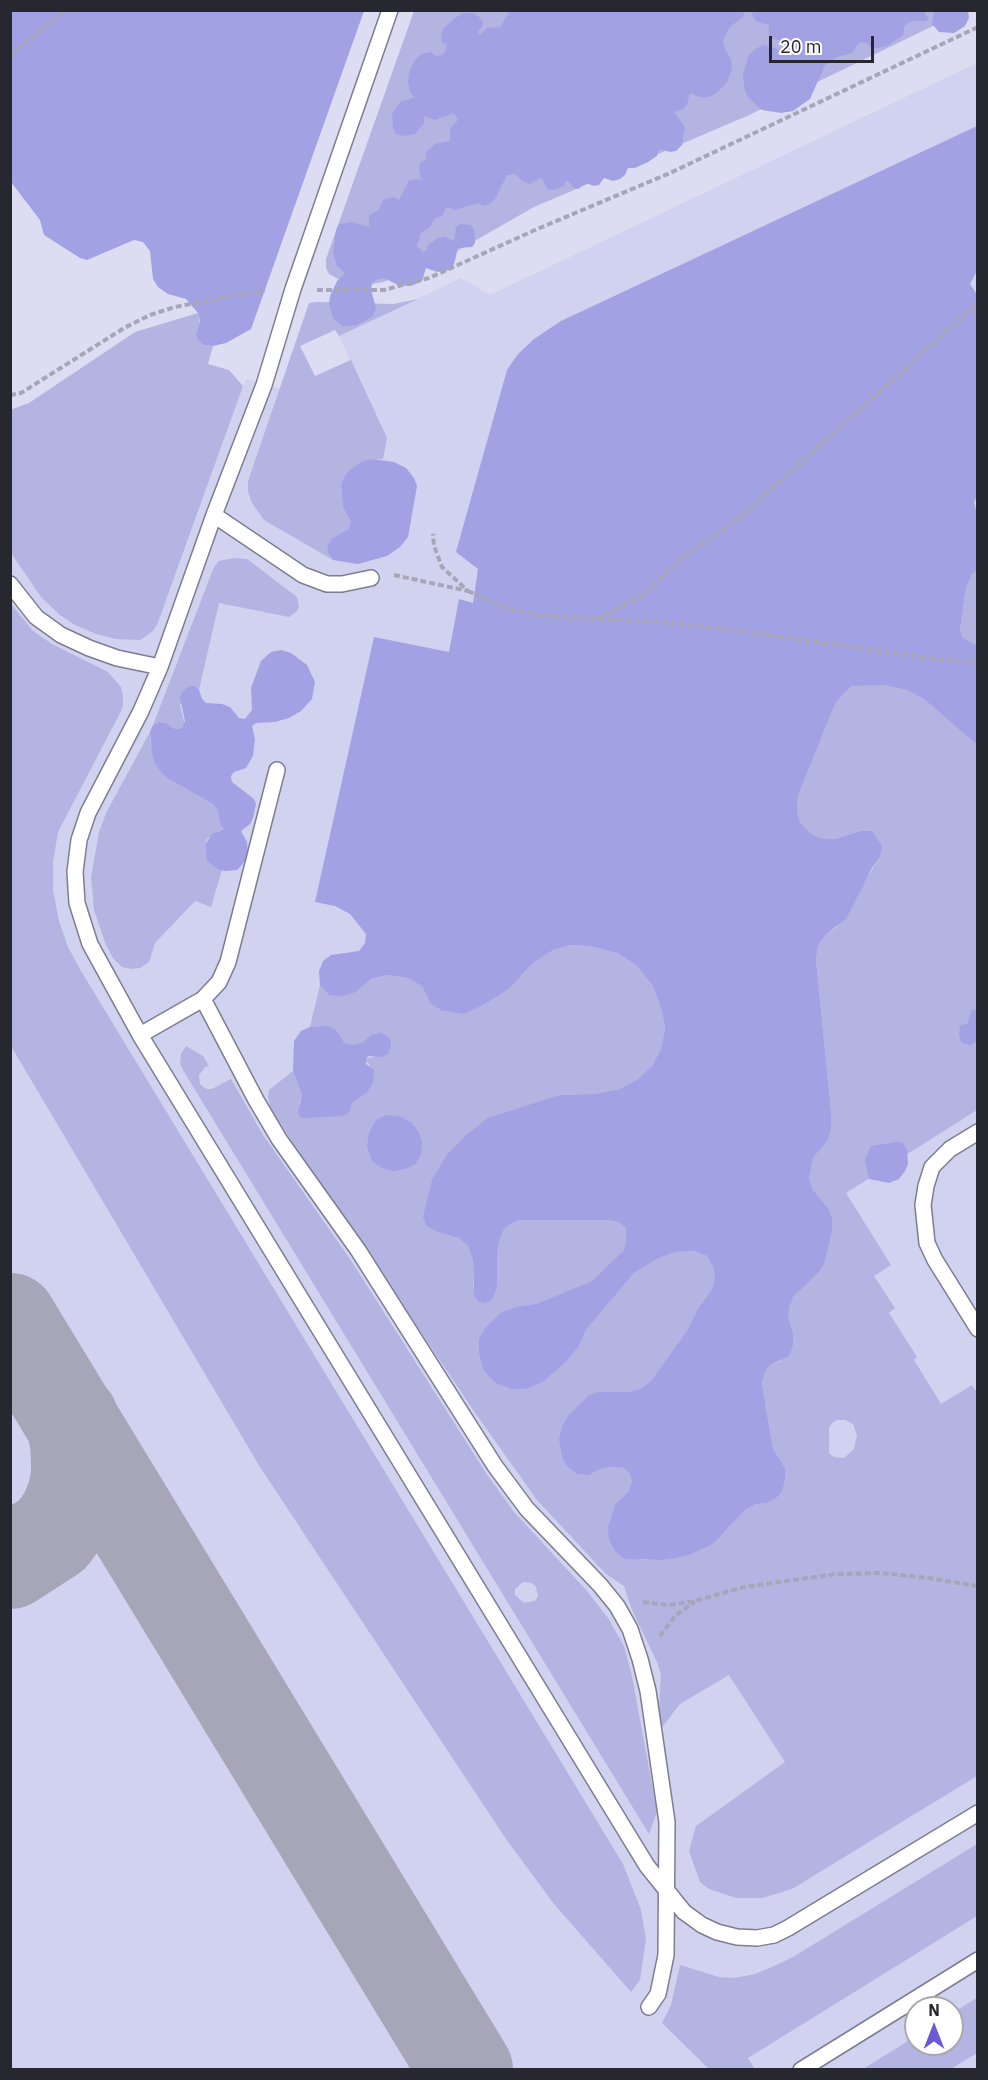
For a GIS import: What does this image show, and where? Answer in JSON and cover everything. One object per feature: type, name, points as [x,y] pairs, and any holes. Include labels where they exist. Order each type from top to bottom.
[{"type":"lane","points":[[390,10],[293,289],[264,385],[214,515],[160,667],[141,711],[88,813],[79,840],[75,872],[76,903],[90,944],[140,1035],[647,1866],[684,1912],[717,1932],[737,1937],[758,1938],[774,1935],[978,1813]]},
{"type":"lane","points":[[214,515],[303,575],[327,584],[342,584],[371,578]]},
{"type":"lane","points":[[10,584],[36,617],[61,635],[117,658],[160,667]]},
{"type":"lane","points":[[140,1035],[202,999],[219,982],[228,962],[277,770]]},
{"type":"lane","points":[[202,999],[279,1139],[358,1250],[495,1466],[527,1509],[617,1605],[630,1629],[648,1691],[666,1822],[666,1955],[657,1994],[649,2007]]},
{"type":"lane","points":[[978,1132],[950,1149],[933,1167],[926,1186],[923,1205],[927,1243],[978,1329]]},
{"type":"lane","points":[[801,2070],[978,1960]]},
{"type":"path","points":[[10,55],[66,10]]},
{"type":"path","points":[[10,395],[21,393],[124,328],[150,315],[175,307],[247,293],[293,289],[384,290],[429,278],[670,173],[978,27]]},
{"type":"path","points":[[594,619],[642,596],[681,558],[739,518],[978,303]]},
{"type":"path","points":[[433,534],[434,546],[442,567],[468,591]]},
{"type":"path","points":[[389,575],[468,591],[522,613],[673,623],[978,663]]},
{"type":"path","points":[[600,1585],[623,1597],[670,1605],[695,1601],[744,1587],[837,1574],[881,1573],[978,1586]]},
{"type":"shaded area","points":[[11,10],[364,11],[251,329],[226,343],[213,346],[203,345],[196,336],[200,321],[198,313],[186,299],[168,294],[158,287],[153,279],[150,251],[143,242],[134,240],[87,260],[44,235],[40,220],[11,182]]},
{"type":"shaded area","points":[[923,10],[928,18],[927,21],[907,23],[903,35],[887,46],[872,49],[867,43],[861,42],[852,53],[837,57],[825,65],[810,99],[793,111],[781,113],[762,110],[745,91],[743,74],[749,55],[764,45],[781,50],[785,41],[769,36],[769,25],[756,21],[752,14],[753,11]]},
{"type":"shaded area","points":[[968,10],[969,18],[965,26],[954,33],[939,32],[932,24],[934,11]]},
{"type":"shaded area","points":[[414,11],[964,11],[747,116],[534,207],[443,259],[383,282],[366,285],[342,281],[329,274],[326,259]]},
{"type":"shaded area","points":[[510,11],[745,11],[743,17],[731,26],[723,42],[731,59],[732,69],[727,82],[718,92],[709,97],[700,97],[690,93],[683,109],[674,112],[685,127],[682,145],[676,151],[659,149],[657,156],[635,168],[628,168],[620,179],[613,181],[604,178],[599,185],[586,183],[578,189],[565,181],[564,186],[553,190],[547,189],[543,179],[540,178],[529,184],[515,174],[507,175],[495,199],[489,204],[483,206],[478,203],[455,210],[446,207],[442,216],[435,218],[430,227],[420,234],[416,245],[423,252],[438,238],[444,237],[454,241],[456,227],[460,224],[471,225],[474,230],[475,243],[472,247],[458,248],[450,270],[437,272],[426,268],[422,281],[411,286],[398,285],[384,278],[376,280],[372,283],[371,290],[376,308],[373,316],[357,325],[342,326],[333,318],[329,304],[337,281],[345,273],[337,266],[333,254],[339,224],[352,222],[369,227],[369,215],[378,211],[383,200],[394,197],[399,200],[409,180],[419,179],[421,181],[419,168],[420,163],[426,159],[426,152],[435,144],[450,141],[450,128],[458,120],[454,113],[435,120],[424,116],[424,123],[415,134],[402,136],[396,134],[392,114],[400,102],[415,97],[411,94],[408,82],[414,62],[425,53],[442,55],[447,45],[442,42],[443,29],[464,13],[473,13],[482,20],[483,25],[478,32],[480,35],[487,28],[500,27]]},
{"type":"shaded area","points":[[977,63],[977,2069],[11,2069],[10,505],[243,387],[246,379],[284,390],[350,360],[339,336],[461,278],[490,295]]},
{"type":"shaded area","points":[[977,126],[977,271],[970,284],[978,296],[978,494],[974,502],[978,518],[978,570],[972,574],[966,588],[960,630],[963,638],[977,645],[977,745],[924,699],[907,690],[883,685],[852,686],[835,704],[798,796],[797,811],[800,822],[809,832],[820,838],[835,839],[860,831],[872,831],[882,846],[880,857],[846,919],[825,935],[818,945],[816,960],[831,1129],[828,1140],[813,1158],[809,1179],[813,1190],[828,1208],[832,1219],[832,1231],[824,1264],[793,1297],[789,1307],[788,1317],[793,1332],[793,1345],[789,1356],[770,1365],[765,1372],[762,1384],[773,1449],[785,1468],[785,1479],[782,1491],[776,1498],[745,1510],[713,1544],[675,1558],[625,1559],[615,1551],[609,1539],[608,1527],[616,1503],[628,1492],[632,1482],[630,1474],[624,1468],[617,1467],[602,1468],[589,1475],[577,1474],[567,1466],[562,1457],[559,1439],[562,1427],[568,1416],[589,1395],[599,1392],[629,1392],[640,1389],[651,1381],[688,1329],[697,1310],[712,1289],[715,1278],[713,1267],[707,1256],[694,1251],[675,1252],[659,1258],[634,1273],[586,1330],[579,1346],[568,1360],[543,1382],[525,1389],[512,1389],[496,1383],[484,1371],[479,1353],[479,1339],[487,1326],[502,1312],[536,1304],[592,1281],[624,1250],[626,1228],[618,1222],[608,1220],[520,1220],[510,1224],[504,1229],[500,1238],[497,1254],[497,1285],[494,1295],[491,1301],[483,1303],[478,1301],[474,1295],[473,1260],[468,1246],[459,1238],[437,1232],[427,1226],[423,1217],[432,1180],[446,1156],[464,1137],[488,1118],[560,1095],[594,1094],[620,1089],[638,1079],[652,1066],[661,1049],[665,1029],[662,1011],[653,986],[636,965],[617,953],[590,946],[570,945],[553,950],[532,964],[509,989],[463,1014],[442,1011],[431,1004],[422,986],[407,978],[387,975],[371,979],[356,992],[343,996],[329,995],[320,985],[319,971],[323,961],[331,955],[359,951],[365,943],[366,934],[350,914],[335,906],[315,902],[374,637],[449,652],[459,599],[473,603],[478,569],[456,552],[507,370],[518,354],[534,339],[561,321]]},
{"type":"shaded area","points":[[418,299],[339,336],[335,330],[300,346],[315,376],[351,360],[387,438],[383,459],[373,459],[352,468],[345,475],[341,485],[343,507],[351,522],[349,529],[332,538],[327,546],[328,553],[333,560],[264,520],[252,503],[248,492],[248,481],[309,303],[393,304]]},
{"type":"shaded area","points":[[198,313],[203,345],[213,346],[208,364],[229,370],[243,386],[157,625],[152,632],[140,640],[116,639],[96,634],[75,625],[60,615],[41,597],[11,553],[10,410],[29,403],[135,332]]},
{"type":"shaded area","points":[[373,459],[394,462],[406,468],[414,478],[417,486],[408,537],[400,547],[387,556],[358,564],[333,560],[328,553],[327,546],[332,538],[349,529],[351,522],[343,507],[341,485],[345,475],[352,468],[363,461]]},
{"type":"shaded area","points":[[234,558],[247,559],[297,597],[299,606],[297,611],[289,617],[219,603],[199,690],[195,686],[180,705],[185,725],[175,729],[166,723],[159,722],[153,725],[214,567],[219,561]]},
{"type":"shaded area","points":[[977,570],[977,645],[963,638],[960,630],[966,588],[972,574]]},
{"type":"shaded area","points":[[11,604],[33,631],[52,644],[108,672],[121,687],[123,696],[123,706],[119,715],[58,832],[53,862],[53,890],[59,921],[68,947],[623,1864],[641,1910],[646,1939],[640,1980],[631,1992],[554,1904],[506,1839],[260,1467],[11,1046]]},
{"type":"shaded area","points":[[281,650],[291,653],[307,665],[315,682],[312,699],[301,711],[289,718],[275,722],[256,723],[252,726],[255,739],[253,756],[246,768],[234,772],[231,776],[232,782],[254,799],[256,804],[250,824],[241,831],[247,842],[248,856],[237,870],[219,870],[207,861],[205,845],[212,834],[224,829],[220,825],[218,811],[213,804],[167,778],[160,771],[154,762],[150,732],[153,725],[159,722],[166,723],[175,729],[182,728],[185,721],[180,697],[190,686],[195,686],[199,690],[206,703],[230,707],[239,718],[245,719],[252,710],[251,688],[261,661],[271,652]]},
{"type":"shaded area","points":[[883,685],[907,690],[924,699],[977,745],[977,1110],[846,1193],[891,1265],[874,1276],[895,1308],[889,1313],[917,1357],[914,1360],[941,1404],[972,1385],[977,1393],[977,1776],[792,1889],[762,1898],[736,1898],[709,1889],[700,1882],[689,1851],[696,1826],[785,1762],[729,1675],[680,1704],[662,1727],[659,1710],[661,1675],[632,1610],[624,1586],[606,1574],[537,1500],[476,1414],[271,1110],[268,1097],[269,1090],[293,1071],[302,1095],[299,1104],[333,1116],[342,1116],[351,1109],[351,1103],[355,1099],[362,1097],[370,1065],[365,1061],[366,1058],[375,1057],[371,1035],[363,1042],[353,1045],[343,1043],[338,1032],[322,1026],[310,1027],[320,985],[329,995],[356,992],[371,979],[387,975],[407,978],[422,986],[431,1004],[442,1011],[463,1014],[509,989],[532,964],[553,950],[570,945],[590,946],[617,953],[636,965],[653,986],[662,1011],[665,1029],[661,1049],[652,1066],[638,1079],[620,1089],[594,1094],[560,1095],[436,1232],[459,1238],[468,1246],[473,1260],[473,1287],[497,1285],[497,1254],[500,1238],[504,1229],[520,1220],[608,1220],[618,1222],[626,1228],[624,1250],[592,1281],[536,1304],[520,1306],[479,1339],[543,1382],[568,1360],[579,1346],[586,1330],[634,1273],[659,1258],[675,1252],[694,1251],[707,1256],[713,1267],[715,1278],[712,1289],[697,1310],[688,1329],[651,1381],[640,1389],[613,1392],[589,1475],[602,1468],[617,1467],[624,1468],[630,1474],[632,1482],[628,1492],[616,1503],[640,1560],[660,1560],[713,1544],[745,1510],[756,1504],[766,1503],[785,1468],[773,1449],[762,1384],[765,1372],[770,1365],[780,1361],[793,1332],[788,1317],[788,1307],[793,1297],[817,1274],[828,1208],[813,1190],[809,1179],[813,1158],[828,1140],[831,1129],[816,960],[818,945],[824,935],[836,928],[880,857],[860,831],[835,839],[820,838],[809,832],[800,822],[797,811],[798,796],[835,704],[852,686]],"holes":[[[845,1420],[853,1424],[857,1435],[854,1449],[844,1458],[834,1457],[829,1453],[829,1427],[833,1422]]]},
{"type":"shaded area","points":[[150,732],[150,741],[167,778],[213,804],[218,811],[220,825],[224,829],[207,839],[205,845],[206,854],[219,870],[222,870],[211,907],[195,901],[155,943],[149,962],[140,968],[132,969],[122,967],[113,958],[106,945],[94,910],[91,877],[99,832],[106,813]]},
{"type":"shaded area","points":[[977,1009],[977,1041],[971,1045],[962,1043],[959,1035],[960,1026],[968,1023],[971,1010]]},
{"type":"shaded area","points":[[310,1027],[331,1027],[338,1032],[344,1043],[353,1045],[363,1042],[371,1035],[380,1033],[391,1041],[391,1047],[388,1054],[382,1057],[369,1056],[366,1058],[366,1064],[374,1070],[373,1082],[368,1092],[351,1103],[351,1109],[347,1114],[301,1118],[298,1113],[302,1095],[293,1071],[294,1041],[301,1031]]},
{"type":"shaded area","points":[[186,1046],[203,1056],[209,1066],[205,1067],[199,1075],[200,1084],[207,1089],[212,1089],[231,1079],[263,1135],[350,1259],[486,1473],[514,1512],[587,1591],[608,1618],[624,1646],[632,1676],[657,1812],[649,1834],[183,1070],[180,1063],[181,1054]],"holes":[[[523,1582],[532,1583],[536,1587],[538,1596],[535,1601],[524,1603],[515,1595],[515,1589]]]},
{"type":"shaded area","points":[[387,1115],[399,1116],[411,1122],[418,1131],[422,1142],[421,1154],[416,1164],[393,1171],[382,1168],[372,1161],[367,1146],[369,1133],[376,1120]]},
{"type":"shaded area","points":[[903,1143],[907,1150],[908,1164],[899,1179],[889,1183],[869,1179],[865,1160],[871,1146]]},
{"type":"shaded area","points":[[977,1844],[977,1916],[748,2058],[755,2069],[709,2069],[662,2023],[671,2005],[680,1965],[719,1977],[734,1978],[755,1974],[793,1957]]},
{"type":"shaded area","points":[[977,1998],[977,2053],[951,2069],[863,2069],[904,2043],[904,2056],[964,2056],[964,2006]]},
{"type":"taxiway","points":[[10,1320],[466,2070]]},
{"type":"taxiway","points":[[10,1562],[52,1535],[65,1517],[73,1499],[78,1478],[78,1462],[77,1442],[72,1420]]}]
